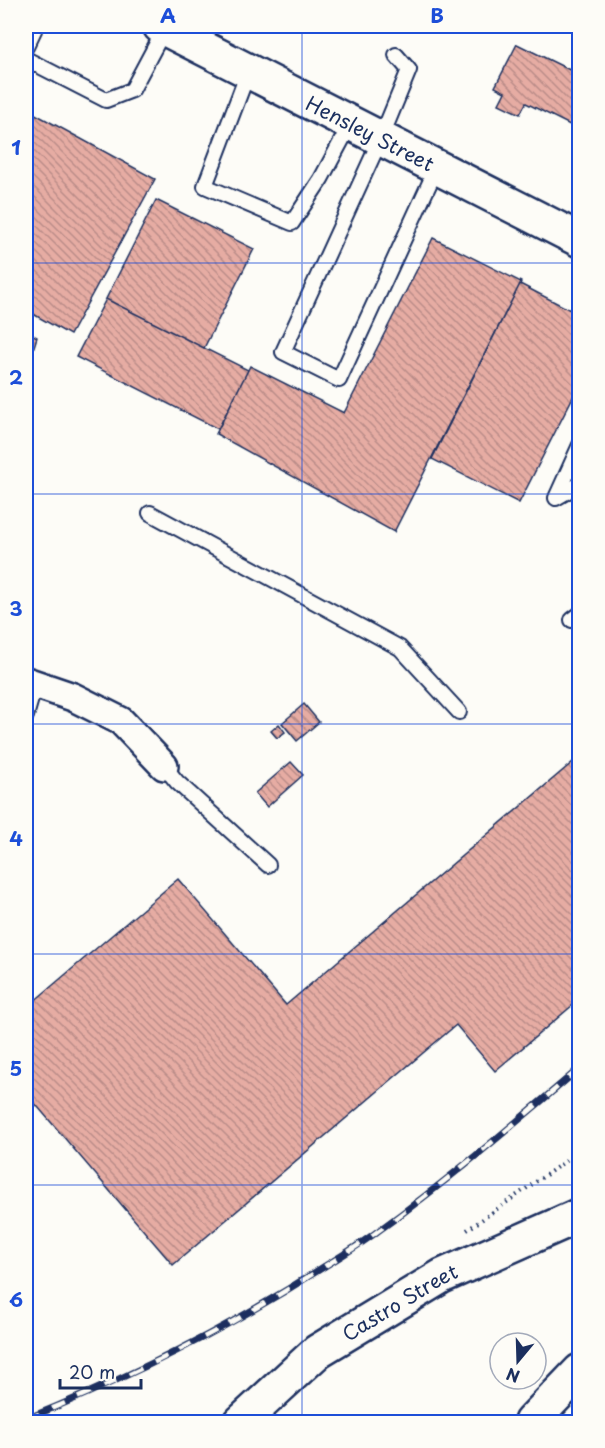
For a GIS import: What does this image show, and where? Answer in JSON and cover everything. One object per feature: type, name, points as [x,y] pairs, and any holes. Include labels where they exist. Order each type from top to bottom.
[{"type":"street","name":"Hensley Street","points":[[163,27],[579,240]]},
{"type":"street","points":[[30,683],[73,697],[121,722],[164,766]]},
{"type":"street","name":"Castro Street","points":[[241,1422],[327,1345],[442,1276],[579,1215]]},
{"type":"street","points":[[531,1422],[579,1371]]},
{"type":"lane","points":[[26,47],[36,26]]},
{"type":"lane","points":[[26,59],[106,100],[132,90],[163,27]]},
{"type":"lane","points":[[396,55],[409,70],[381,138],[284,352],[339,380],[437,167]]},
{"type":"lane","points":[[249,70],[205,186],[292,223],[321,179],[351,123]]},
{"type":"lane","points":[[579,445],[556,498],[579,484]]},
{"type":"lane","points":[[150,513],[400,648],[459,712]]},
{"type":"lane","points":[[26,716],[30,683]]},
{"type":"lane","points":[[164,766],[177,782],[268,865]]},
{"type":"building","points":[[517,44],[580,75],[580,130],[526,103],[520,114],[499,104],[505,92],[495,87]]},
{"type":"building","points":[[26,109],[155,179],[70,335],[26,310]]},
{"type":"building","points":[[156,200],[254,249],[204,348],[106,299]]},
{"type":"building","points":[[433,238],[521,282],[394,532],[216,434],[250,366],[344,413]]},
{"type":"building","points":[[520,284],[580,315],[580,383],[519,503],[432,459]]},
{"type":"building","points":[[106,299],[248,370],[218,429],[76,357]]},
{"type":"building","points":[[26,331],[37,337],[26,372]]},
{"type":"building","points":[[304,704],[319,722],[297,741],[282,723]]},
{"type":"building","points":[[279,724],[285,732],[277,738],[271,731]]},
{"type":"building","points":[[580,756],[580,999],[495,1071],[456,1025],[173,1265],[26,1093],[26,1008],[178,879],[286,1005]]},
{"type":"building","points":[[291,762],[303,775],[267,807],[255,793]]},
{"type":"railway","points":[[26,1419],[104,1386],[216,1331],[345,1254],[455,1172],[580,1068]]}]
